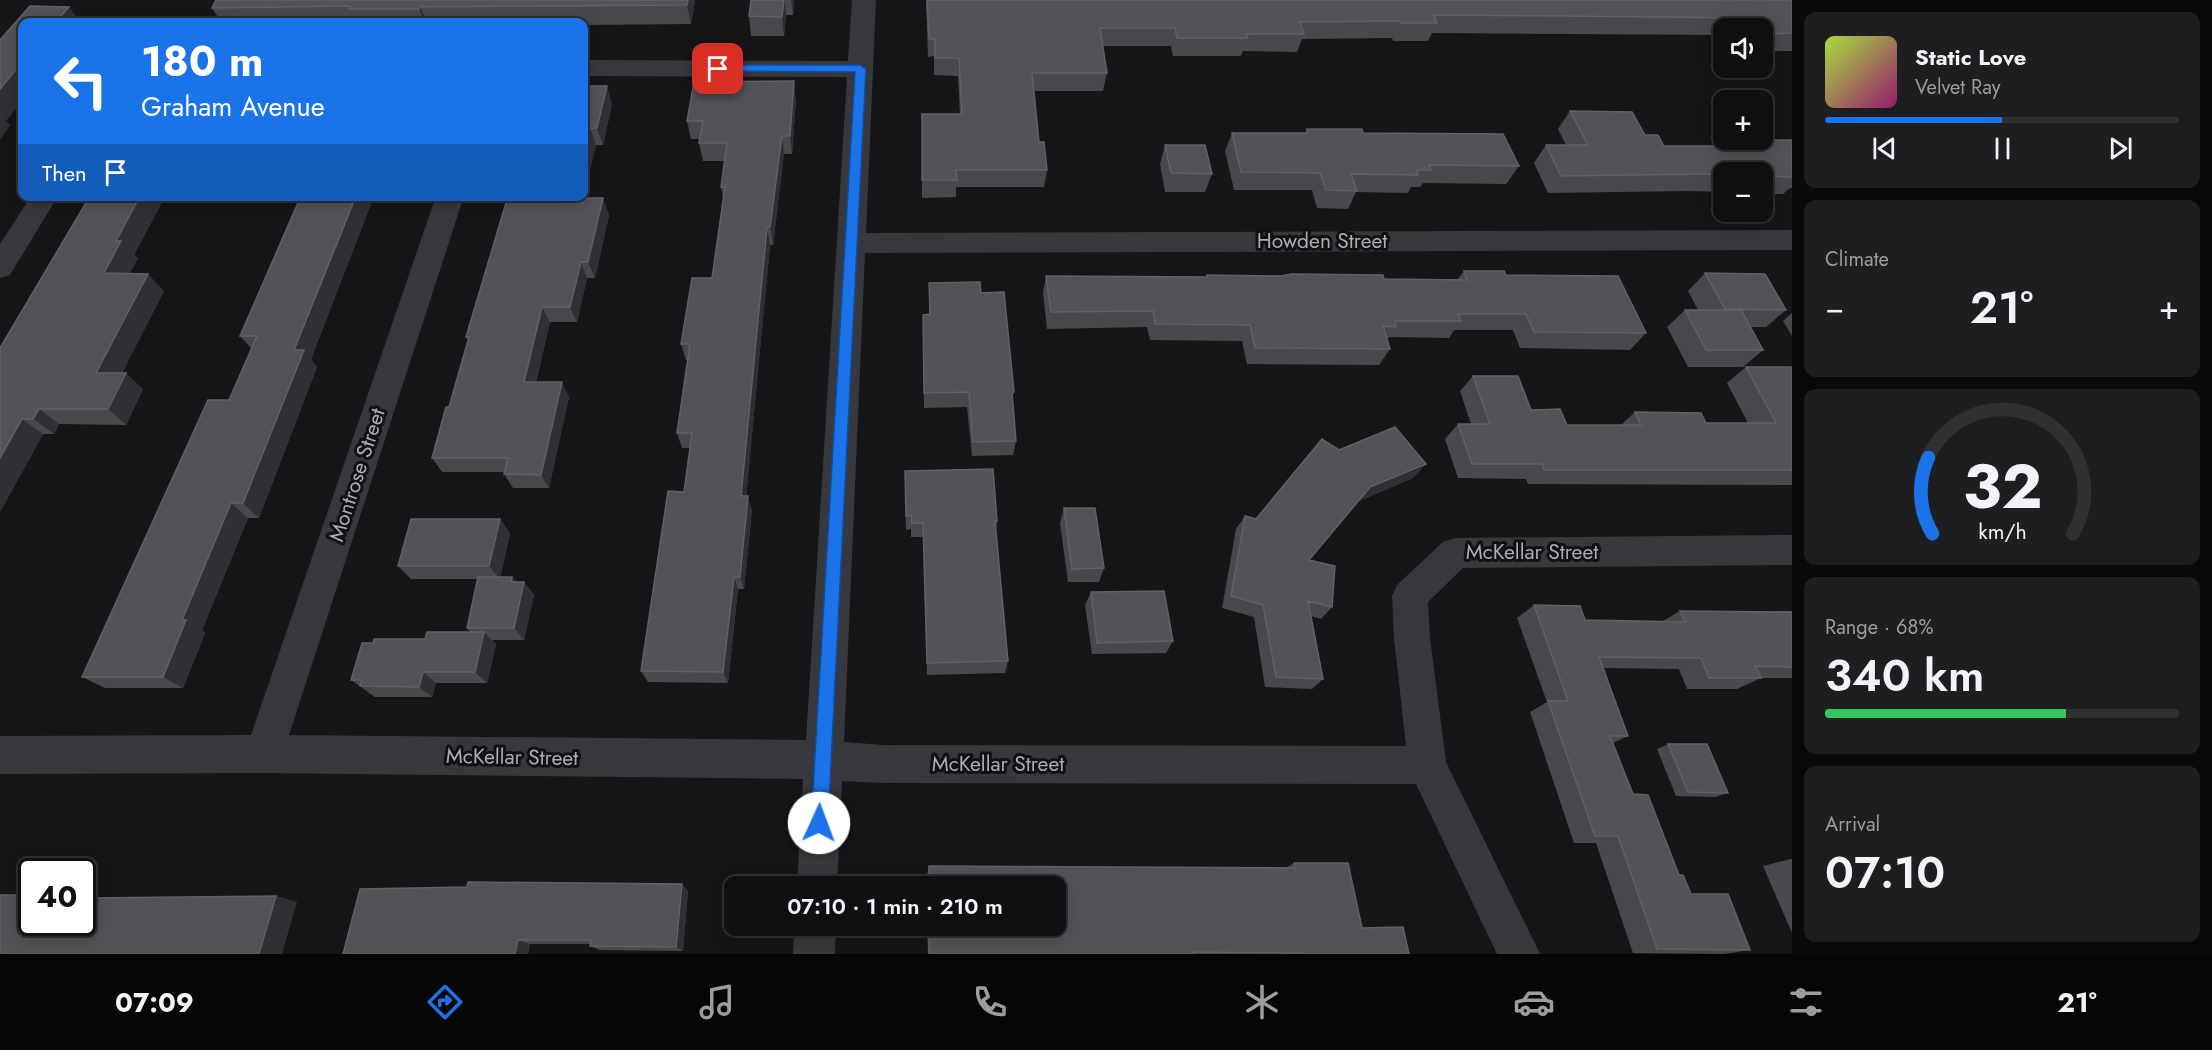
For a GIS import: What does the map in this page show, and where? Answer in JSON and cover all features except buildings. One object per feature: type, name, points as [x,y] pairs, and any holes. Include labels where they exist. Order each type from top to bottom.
[{"type":"street","points":[[817,876],[864,0]]},
{"type":"street","points":[[588,68],[860,69]]},
{"type":"street","points":[[0,267],[42,201]]},
{"type":"street","name":"Montrose Street","points":[[264,754],[448,201]]},
{"type":"street","name":"Howden Street","points":[[852,243],[1792,240]]},
{"type":"street","name":"McKellar Street","points":[[0,755],[264,754],[822,760],[883,764],[1427,765],[1412,638],[1410,596],[1455,553],[1792,550]]},
{"type":"street","points":[[1427,765],[1519,954]]},
{"type":"street","points":[[814,954],[815,936]]},
{"type":"route","points":[[718,69],[860,69],[819,823]]}]
